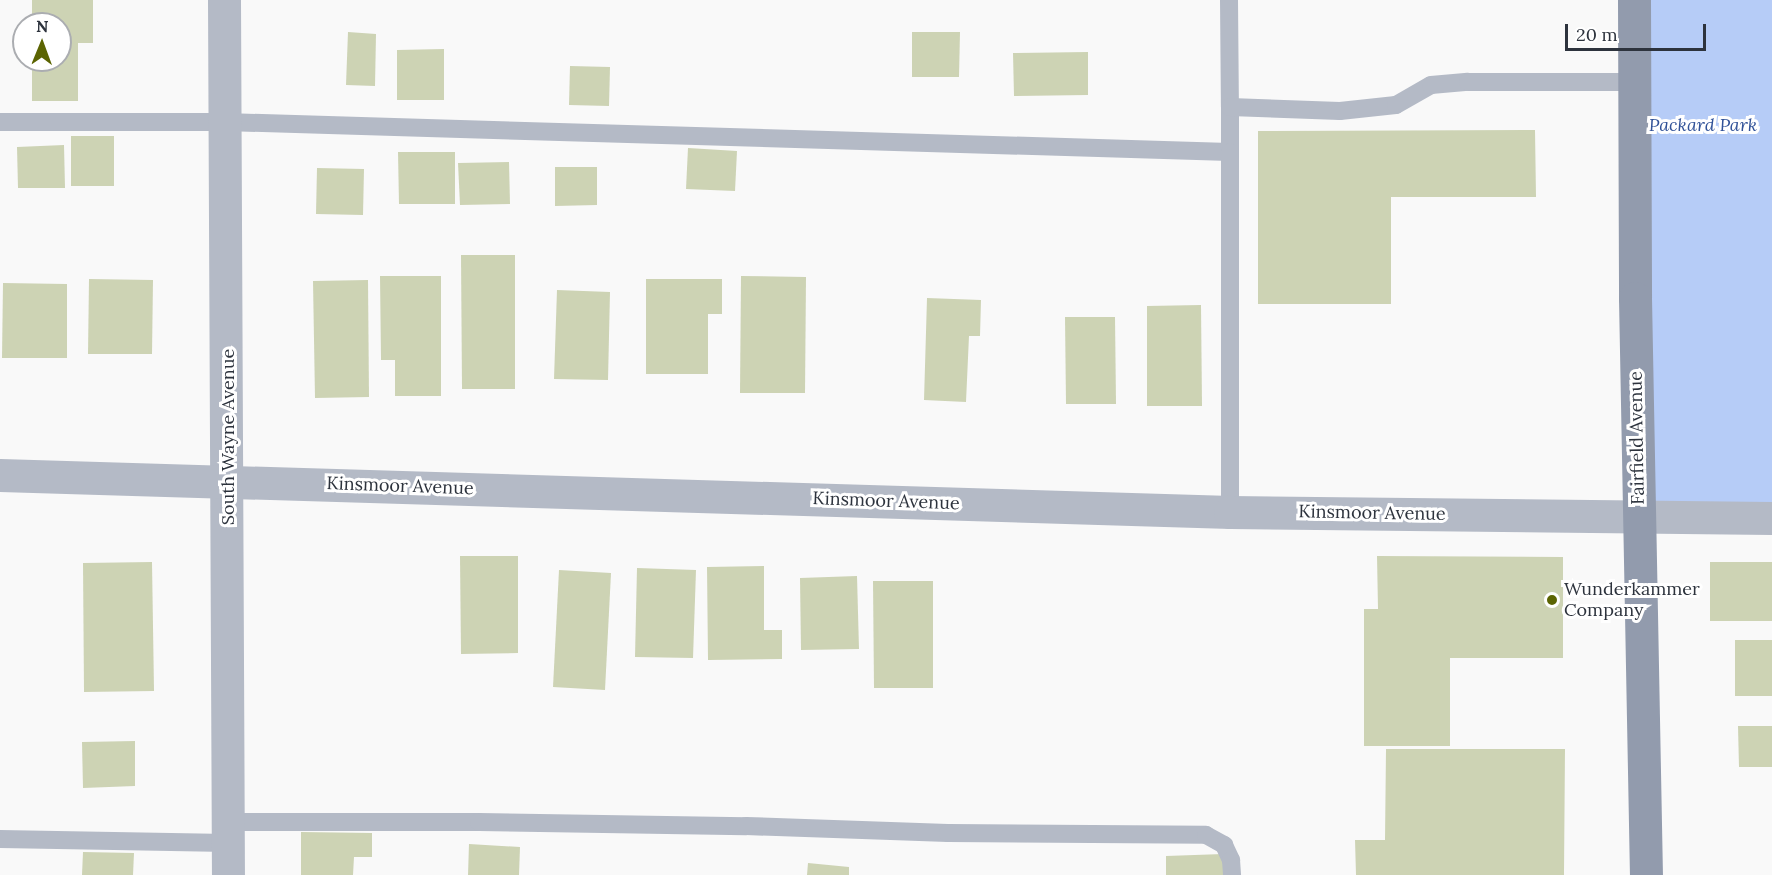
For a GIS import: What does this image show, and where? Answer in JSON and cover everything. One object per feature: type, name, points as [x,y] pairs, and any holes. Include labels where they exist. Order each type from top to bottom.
[{"type":"main road","name":"Fairfield Avenue","points":[[1634,0],[1633,82],[1646,875]]},
{"type":"street","name":"South Wayne Avenue","points":[[224,0],[228,847]]},
{"type":"street","name":"Kinsmoor Avenue","points":[[0,475],[228,480],[1230,512],[1772,518]]},
{"type":"lane","points":[[1229,0],[1230,512]]},
{"type":"lane","points":[[1230,107],[1340,111],[1396,105],[1431,85],[1468,82],[1633,82]]},
{"type":"lane","points":[[0,122],[225,122],[1230,152]]},
{"type":"lane","points":[[0,838],[228,847],[502,822],[746,826],[948,833],[1206,835],[1224,845],[1231,860],[1232,875]]},
{"type":"green space","name":"Packard Park","points":[[1632,0],[1772,0],[1772,518],[1639,516]]},
{"type":"building","points":[[32,0],[93,0],[93,43],[78,43],[78,101],[32,101],[32,72],[72,72],[72,12],[32,12]]},
{"type":"building","points":[[348,32],[376,34],[375,86],[346,85]]},
{"type":"building","points":[[912,32],[960,32],[959,77],[912,77]]},
{"type":"building","points":[[444,49],[444,100],[397,100],[397,50]]},
{"type":"building","points":[[1088,52],[1088,95],[1014,96],[1013,53]]},
{"type":"building","points":[[570,66],[610,67],[609,106],[569,105]]},
{"type":"building","points":[[1535,130],[1536,197],[1391,197],[1391,304],[1258,304],[1258,131]]},
{"type":"building","points":[[71,136],[114,136],[114,186],[71,186]]},
{"type":"building","points":[[64,145],[65,188],[18,188],[17,147]]},
{"type":"building","points":[[688,148],[737,151],[735,191],[686,189]]},
{"type":"building","points":[[398,152],[455,152],[455,204],[399,204]]},
{"type":"building","points":[[509,162],[510,204],[460,205],[458,163]]},
{"type":"building","points":[[555,167],[597,167],[597,205],[555,206]]},
{"type":"building","points":[[317,168],[364,169],[363,215],[316,214]]},
{"type":"building","points":[[461,255],[515,255],[515,389],[462,389]]},
{"type":"building","points":[[380,276],[441,276],[441,396],[395,396],[395,360],[381,360]]},
{"type":"building","points":[[741,276],[806,277],[805,393],[740,393]]},
{"type":"building","points":[[89,279],[153,280],[152,354],[88,354]]},
{"type":"building","points":[[646,279],[722,279],[722,314],[708,314],[708,374],[646,374]]},
{"type":"building","points":[[368,280],[369,397],[315,398],[313,281]]},
{"type":"building","points":[[3,283],[67,284],[67,358],[2,358]]},
{"type":"building","points":[[557,290],[610,292],[608,380],[554,379]]},
{"type":"building","points":[[927,298],[981,300],[980,336],[969,336],[966,402],[924,400]]},
{"type":"building","points":[[1201,305],[1202,406],[1147,406],[1147,306]]},
{"type":"building","points":[[1065,317],[1115,317],[1116,404],[1066,404]]},
{"type":"building","points":[[460,556],[518,556],[518,653],[461,654]]},
{"type":"building","points":[[1377,556],[1563,557],[1563,658],[1450,658],[1450,746],[1364,746],[1364,609],[1378,609]]},
{"type":"building","points":[[152,562],[154,691],[84,692],[83,563]]},
{"type":"building","points":[[1710,562],[1772,562],[1772,621],[1710,621]]},
{"type":"building","points":[[764,566],[764,630],[782,630],[782,659],[708,660],[707,567]]},
{"type":"building","points":[[637,568],[696,570],[693,658],[635,657]]},
{"type":"building","points":[[559,570],[611,573],[605,690],[553,687]]},
{"type":"building","points":[[857,576],[859,649],[801,650],[800,578]]},
{"type":"building","points":[[873,581],[933,581],[933,688],[874,688]]},
{"type":"building","points":[[1735,640],[1772,640],[1772,696],[1735,696]]},
{"type":"building","points":[[1738,726],[1772,726],[1772,767],[1739,767]]},
{"type":"building","points":[[135,741],[135,786],[83,788],[82,742]]},
{"type":"building","points":[[1386,749],[1565,749],[1564,875],[1356,875],[1355,840],[1385,840]]},
{"type":"building","points":[[301,832],[372,833],[372,857],[354,857],[353,875],[301,875]]},
{"type":"building","points":[[469,844],[520,847],[519,875],[468,875]]},
{"type":"building","points":[[83,852],[134,853],[133,875],[82,875]]},
{"type":"building","points":[[1223,854],[1223,875],[1166,875],[1166,856]]},
{"type":"building","points":[[808,863],[849,867],[849,875],[807,875]]},
{"type":"place","name":"Wunderkammer Company","points":[[1552,600]]}]
